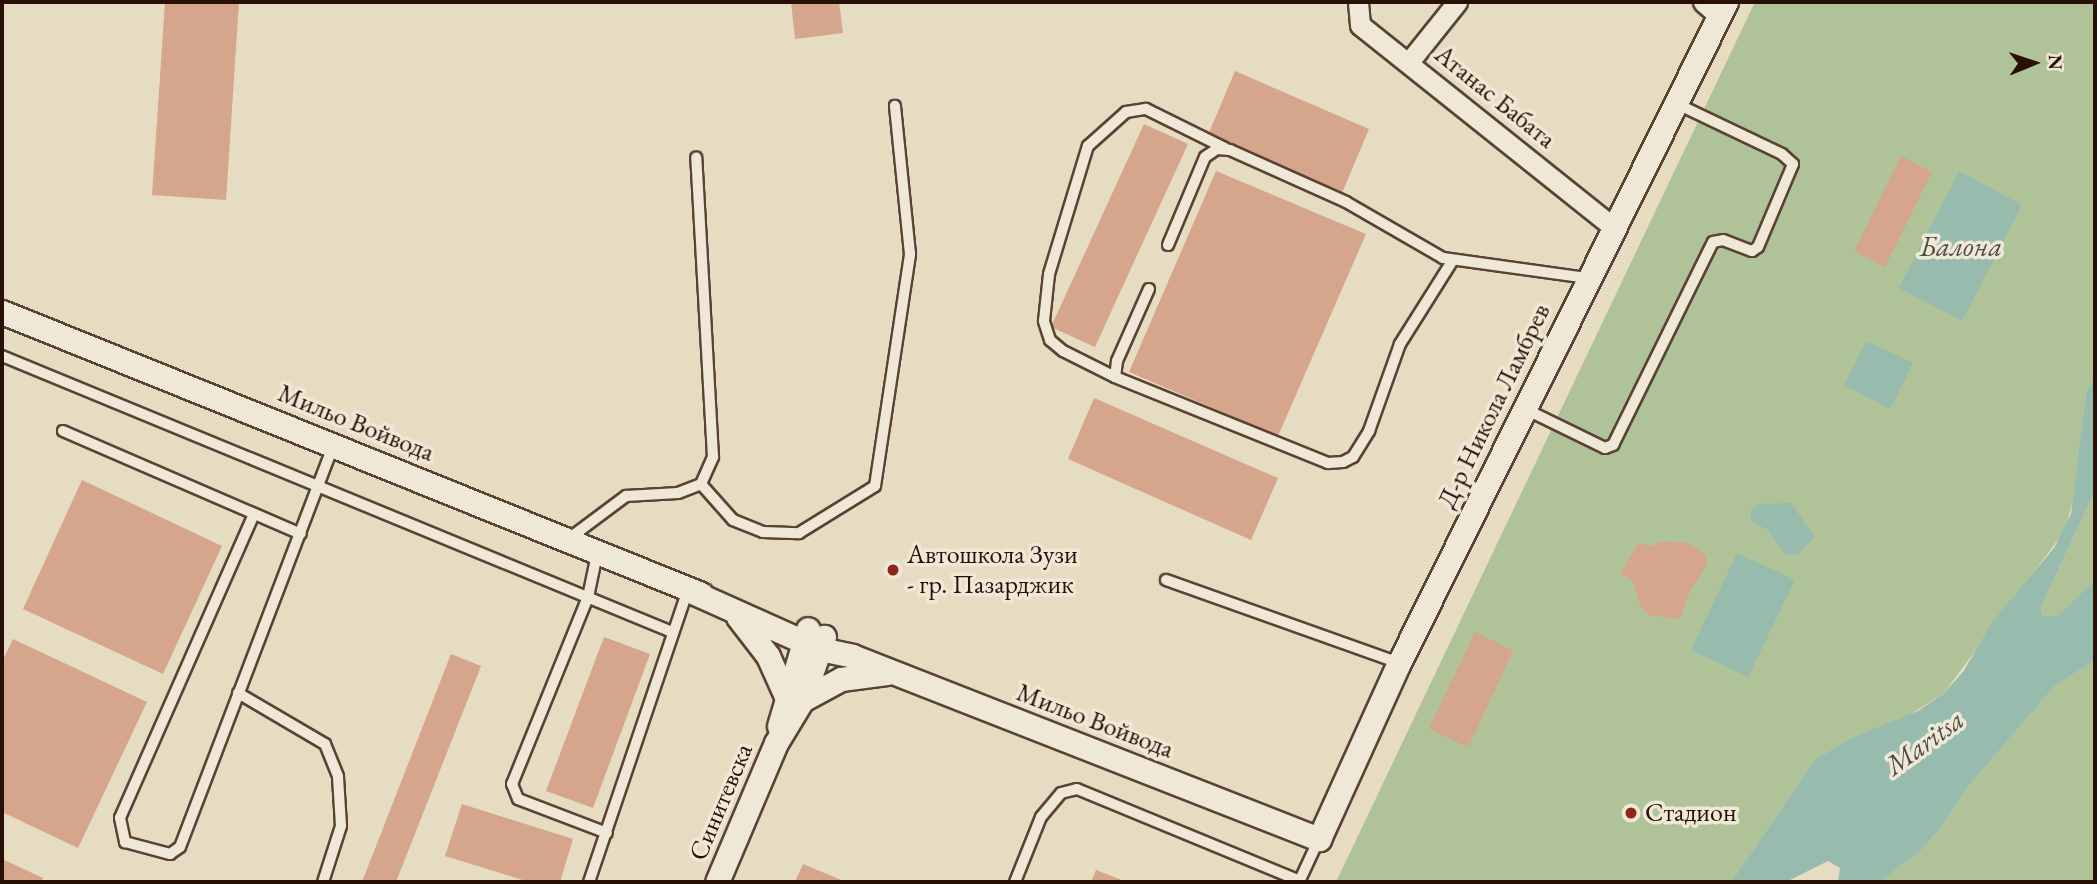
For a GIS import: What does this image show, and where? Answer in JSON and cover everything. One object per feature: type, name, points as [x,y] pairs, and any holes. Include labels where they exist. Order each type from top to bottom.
[{"type":"street","name":"Атанас Бабата","points":[[1358,2],[1360,25],[1613,227]]},
{"type":"street","points":[[1409,62],[1457,2]]},
{"type":"street","name":"Д-р Никола Ламбрев","points":[[1319,839],[1399,663],[1675,103],[1716,6]]},
{"type":"street","name":"Мильо Войвода","points":[[2,312],[334,443],[597,554],[894,673],[1319,839]]},
{"type":"street","name":"Мильо Войвода","points":[[688,590],[733,612],[813,639]]},
{"type":"street","points":[[733,612],[764,649],[794,697],[842,679],[894,673]]},
{"type":"street","name":"Синитевска","points":[[717,882],[776,743],[813,639]]},
{"type":"lane","points":[[1525,408],[1605,448],[1613,445],[1713,242],[1723,240],[1748,251],[1758,247],[1793,164],[1782,154],[1675,103]]},
{"type":"lane","points":[[701,484],[733,520],[763,532],[799,533],[875,485],[910,254],[895,106]]},
{"type":"lane","points":[[1453,260],[1400,344],[1368,431],[1353,457],[1343,462],[1328,463],[1115,377],[1063,351],[1050,340],[1044,321],[1049,274],[1088,146],[1126,111],[1146,109],[1346,202],[1453,260],[1588,278]]},
{"type":"lane","points":[[1168,245],[1205,157],[1217,149],[1230,150]]},
{"type":"lane","points":[[566,540],[626,496],[678,493],[701,484],[713,457],[696,157]]},
{"type":"lane","points":[[1115,377],[1117,362],[1149,289]]},
{"type":"lane","points":[[2,356],[672,632]]},
{"type":"lane","points":[[63,431],[301,534]]},
{"type":"lane","points":[[254,514],[120,818],[125,842],[170,854],[180,847],[334,443]]},
{"type":"lane","points":[[597,554],[588,597],[512,784],[518,799],[607,833]]},
{"type":"lane","points":[[1166,580],[1399,663]]},
{"type":"lane","points":[[589,882],[688,590]]},
{"type":"lane","points":[[238,694],[325,744],[338,777],[341,826],[323,882]]},
{"type":"lane","points":[[1015,882],[1041,817],[1061,793],[1077,789],[1300,882],[1319,839]]},
{"type":"shaded area","points":[[1755,2],[2095,2],[2095,376],[2086,393],[2075,493],[2065,530],[1944,693],[1908,716],[1851,738],[1815,759],[1731,882],[1336,882]]},
{"type":"shaded area","points":[[2095,491],[2095,580],[2058,615],[2043,616],[2041,607]]},
{"type":"shaded area","points":[[2095,660],[2095,882],[1879,882],[1918,854],[1940,829],[1967,788],[2054,687]]},
{"type":"water","name":"Балона","points":[[1959,171],[2022,205],[1962,321],[1899,288]]},
{"type":"water","points":[[1866,341],[1913,363],[1890,409],[1844,385]]},
{"type":"water","name":"Maritsa","points":[[2095,376],[2095,491],[2041,607],[2043,616],[2058,615],[2095,580],[2095,660],[2054,687],[1967,788],[1940,829],[1918,854],[1879,882],[1838,882],[1840,868],[1828,861],[1786,882],[1731,882],[1815,759],[1851,738],[1918,711],[1944,693],[1963,672],[1993,621],[2054,548],[2071,514],[2086,393]]},
{"type":"water","points":[[1791,503],[1815,537],[1797,555],[1785,554],[1768,530],[1751,521],[1751,510],[1758,504]]},
{"type":"water","points":[[1737,553],[1795,580],[1748,677],[1691,650]]},
{"type":"building","points":[[165,2],[239,2],[226,200],[152,195]]},
{"type":"building","points":[[791,2],[839,2],[843,33],[795,39]]},
{"type":"building","points":[[1235,71],[1369,129],[1342,193],[1208,135]]},
{"type":"building","points":[[1144,124],[1188,144],[1095,347],[1051,327]]},
{"type":"building","points":[[1901,156],[1932,172],[1885,267],[1854,251]]},
{"type":"building","points":[[1216,171],[1366,234],[1278,436],[1129,372]]},
{"type":"building","points":[[1094,398],[1278,478],[1251,540],[1068,459]]},
{"type":"building","points":[[82,480],[222,546],[163,674],[23,609]]},
{"type":"building","points":[[1661,541],[1688,543],[1704,554],[1708,563],[1689,593],[1680,619],[1649,615],[1641,608],[1632,580],[1621,574],[1638,543],[1652,546]]},
{"type":"building","points":[[1475,632],[1513,651],[1468,747],[1429,729]]},
{"type":"building","points":[[604,637],[650,654],[593,808],[546,791]]},
{"type":"building","points":[[13,639],[147,702],[78,848],[2,812],[2,662]]},
{"type":"building","points":[[451,654],[481,666],[396,882],[362,882]]},
{"type":"building","points":[[462,804],[573,839],[560,882],[529,882],[445,856]]},
{"type":"building","points":[[2,859],[43,878],[41,882],[2,882]]},
{"type":"building","points":[[803,864],[846,882],[795,882]]},
{"type":"building","points":[[1096,870],[1127,882],[1091,882]]},
{"type":"place","name":"Автошкола Зузи - гр. Пазарджик","points":[[893,570]]},
{"type":"place","name":"Стадион","points":[[1631,813]]}]
